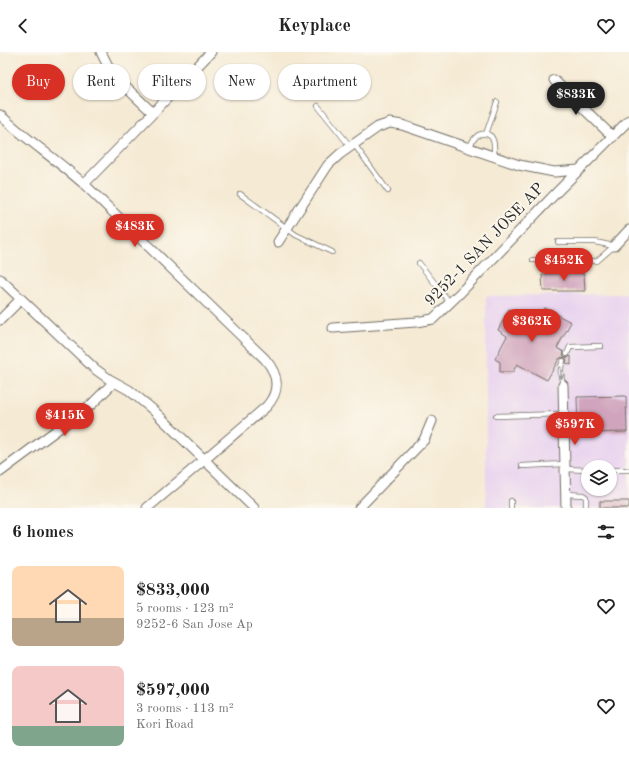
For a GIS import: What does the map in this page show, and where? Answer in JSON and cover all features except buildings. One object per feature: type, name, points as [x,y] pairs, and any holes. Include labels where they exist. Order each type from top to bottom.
[{"type":"street","points":[[101,52],[115,77],[153,113]]},
{"type":"street","points":[[84,184],[211,52]]},
{"type":"street","points":[[554,80],[613,137]]},
{"type":"street","points":[[0,115],[26,138],[64,166],[84,184],[265,359],[274,371],[276,389],[274,396],[267,406],[147,508]]},
{"type":"street","name":"9252-1 SAN JOSE AP","points":[[333,328],[433,320],[629,120]]},
{"type":"street","points":[[278,242],[328,165],[352,145],[378,127],[390,124],[402,125],[519,165],[554,172],[579,170]]},
{"type":"street","points":[[614,246],[629,230]]},
{"type":"street","points":[[0,278],[95,369],[129,390],[152,409],[254,508]]},
{"type":"street","points":[[0,320],[21,299]]},
{"type":"street","points":[[0,472],[92,404],[114,382]]},
{"type":"street","points":[[563,385],[566,508]]},
{"type":"street","points":[[358,508],[424,440],[432,421]]},
{"type":"lane","points":[[486,134],[497,102]]},
{"type":"lane","points":[[318,106],[352,145],[388,191]]},
{"type":"lane","points":[[469,148],[476,137],[486,134],[491,136],[493,139],[494,156]]},
{"type":"lane","points":[[240,194],[286,229],[304,240],[332,252]]},
{"type":"lane","points":[[558,242],[595,242],[614,246]]},
{"type":"lane","points":[[533,260],[596,261],[614,246]]},
{"type":"lane","points":[[419,263],[450,303]]},
{"type":"lane","points":[[566,354],[570,347],[601,346]]},
{"type":"lane","points":[[563,361],[561,364],[561,377],[563,385]]},
{"type":"lane","points":[[496,416],[564,414]]},
{"type":"lane","points":[[522,466],[565,466],[581,469]]},
{"type":"lane","points":[[617,470],[629,470]]},
{"type":"lane","points":[[566,494],[582,495],[586,497],[586,508]]},
{"type":"lane","points":[[511,501],[511,508]]},
{"type":"shaded area","points":[[629,294],[629,508],[486,508],[486,296]]}]
